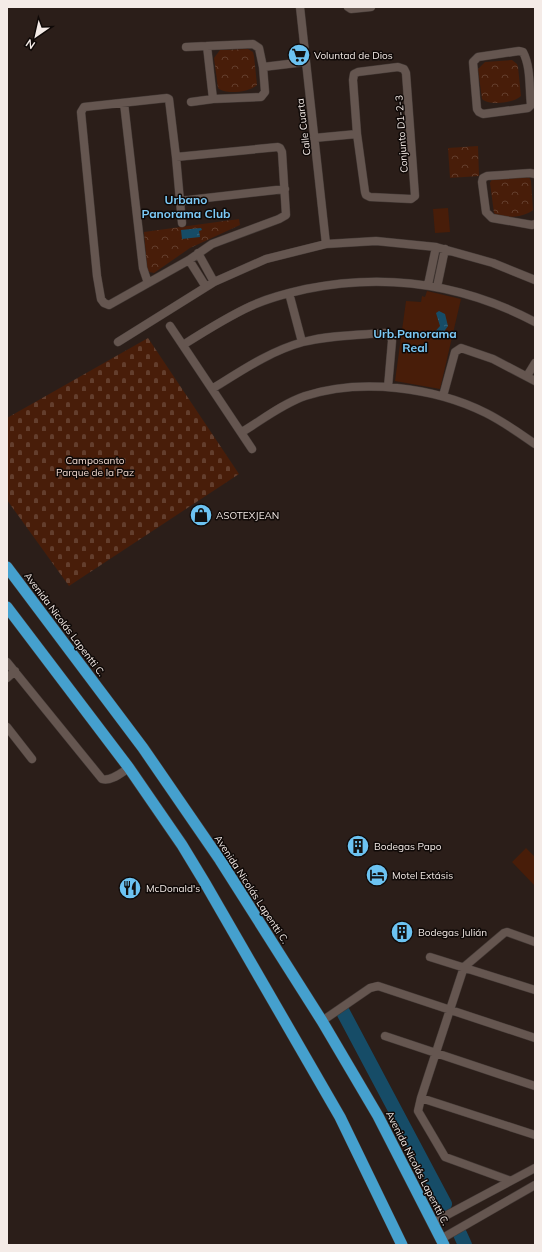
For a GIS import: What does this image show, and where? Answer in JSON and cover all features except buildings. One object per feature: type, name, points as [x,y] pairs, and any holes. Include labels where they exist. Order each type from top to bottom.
[{"type":"highway","name":"Avenida Nicolás Lapentti C.","points":[[7,567],[143,748],[220,860],[322,1021],[378,1116],[443,1242]]},
{"type":"highway","points":[[7,608],[129,768],[182,845],[205,882],[340,1117],[402,1245]]},
{"type":"highway","points":[[371,1180],[397,1245]]},
{"type":"street","name":"Calle Cuarta","points":[[300,7],[326,244]]},
{"type":"street","points":[[348,7],[351,9],[371,7]]},
{"type":"street","points":[[186,47],[257,45],[263,67],[265,92],[261,97],[213,99],[191,102]]},
{"type":"street","points":[[207,46],[213,99]]},
{"type":"street","points":[[519,51],[523,52],[532,76],[531,105],[528,108],[483,114],[477,109],[473,62],[478,57],[519,51]]},
{"type":"street","points":[[263,67],[305,62]]},
{"type":"street","name":"Conjunto D1-2-3","points":[[398,67],[404,69],[406,73],[415,196],[411,199],[370,197],[366,195],[357,134],[353,80],[354,74],[358,72],[398,67]]},
{"type":"street","points":[[176,157],[278,147],[282,149],[287,214],[284,217],[212,244],[189,260],[109,305],[104,303],[101,299],[97,276],[81,112],[84,107],[166,98],[169,99],[182,223]]},
{"type":"street","points":[[124,103],[143,268],[148,283]]},
{"type":"street","points":[[314,138],[357,134]]},
{"type":"street","points":[[535,174],[530,173],[487,176],[483,178],[482,182],[486,212],[489,216],[492,218],[532,225],[535,224]]},
{"type":"street","points":[[180,201],[285,189]]},
{"type":"street","points":[[118,342],[214,282],[266,258],[326,244],[376,241],[436,247],[493,263],[535,280]]},
{"type":"street","points":[[428,285],[436,247]]},
{"type":"street","points":[[437,287],[445,249]]},
{"type":"street","points":[[198,253],[214,282]]},
{"type":"street","points":[[189,260],[206,287]]},
{"type":"street","points":[[183,345],[225,318],[252,305],[288,293],[325,285],[368,282],[398,282],[437,287],[477,298],[511,310],[535,322]]},
{"type":"street","points":[[288,293],[302,342]]},
{"type":"street","points":[[170,326],[252,449]]},
{"type":"street","points":[[212,388],[266,357],[302,342],[343,335],[386,334],[390,336],[392,341],[388,387]]},
{"type":"street","points":[[443,396],[455,352],[461,348],[493,359],[535,381]]},
{"type":"street","points":[[527,376],[535,363]]},
{"type":"street","points":[[242,432],[283,406],[305,397],[343,388],[388,387],[443,396],[485,412],[535,444]]},
{"type":"street","points":[[7,662],[102,779],[110,779],[129,768]]},
{"type":"street","points":[[7,678],[15,672]]},
{"type":"street","points":[[7,727],[32,759]]},
{"type":"street","points":[[511,1181],[445,1157],[418,1111],[464,967],[504,933],[507,932],[535,942]]},
{"type":"street","points":[[430,957],[535,990]]},
{"type":"street","points":[[322,1021],[370,988],[378,986],[535,1038]]},
{"type":"street","points":[[385,1036],[535,1086]]},
{"type":"street","points":[[421,1098],[535,1135]]},
{"type":"street","points":[[432,1223],[535,1168]]},
{"type":"street","points":[[443,1242],[535,1185]]},
{"type":"green space","points":[[248,49],[253,52],[254,56],[257,85],[238,92],[221,90],[218,88],[214,58],[220,50]]},
{"type":"green space","points":[[512,60],[518,67],[521,96],[502,103],[485,101],[482,99],[478,69],[485,62]]},
{"type":"green space","points":[[478,146],[479,176],[450,178],[448,148]]},
{"type":"green space","points":[[524,174],[529,177],[531,181],[533,210],[514,217],[497,215],[494,213],[490,183],[492,179]]},
{"type":"green space","points":[[448,208],[450,232],[435,233],[433,209]]},
{"type":"green space","points":[[239,219],[240,225],[190,248],[154,273],[149,272],[147,269],[144,232]]},
{"type":"green space","points":[[427,291],[461,299],[440,389],[395,381],[406,301],[421,302],[422,296],[425,297]]},
{"type":"green space","name":"Camposanto Parque de la Paz","points":[[148,338],[239,474],[69,586],[7,500],[7,418]]},
{"type":"green space","points":[[526,848],[535,857],[534,885],[512,862]]},
{"type":"water","points":[[201,228],[202,230],[199,231],[200,237],[182,239],[181,230]]},
{"type":"water","points":[[439,311],[445,314],[448,326],[438,340],[433,334],[440,326],[436,313]]},
{"type":"waterway","points":[[343,1012],[445,1204]]},
{"type":"waterway","points":[[460,1234],[465,1245]]},
{"type":"place","name":"Voluntad de Dios","points":[[299,55]]},
{"type":"place","name":"ASOTEXJEAN","points":[[201,515]]},
{"type":"place","name":"Bodegas Papo","points":[[358,846]]},
{"type":"place","name":"Motel Extásis","points":[[377,875]]},
{"type":"place","name":"McDonald's","points":[[130,888]]},
{"type":"place","name":"Bodegas Julián","points":[[402,932]]},
{"type":"district","name":"Urbano Panorama Club","points":[[186,207]]},
{"type":"district","name":"Urb.Panorama Real","points":[[415,341]]}]
